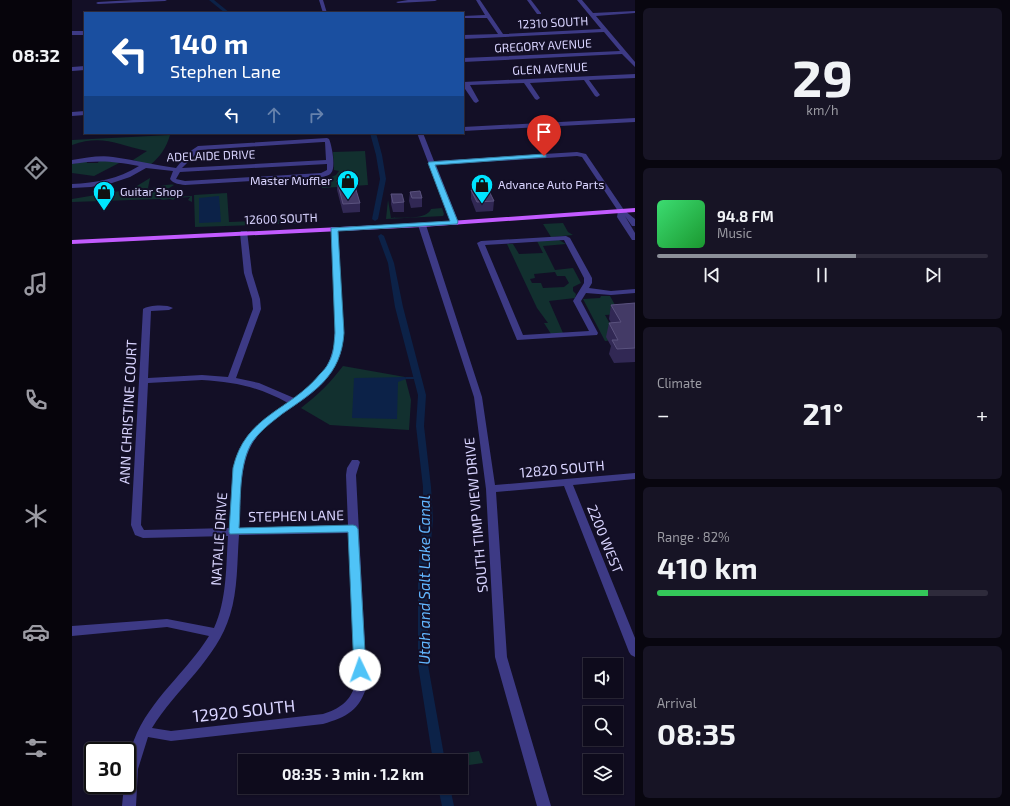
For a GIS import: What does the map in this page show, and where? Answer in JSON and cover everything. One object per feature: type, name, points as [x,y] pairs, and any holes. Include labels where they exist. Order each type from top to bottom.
[{"type":"main road","name":"12600 SOUTH","points":[[72,242],[422,224],[635,210]]},
{"type":"street","points":[[98,4],[165,0]]},
{"type":"street","points":[[321,0],[325,12]]},
{"type":"street","points":[[398,2],[435,0]]},
{"type":"street","points":[[478,0],[501,35]]},
{"type":"street","points":[[528,0],[539,13]]},
{"type":"street","points":[[579,0],[635,64]]},
{"type":"street","points":[[592,15],[635,12]]},
{"type":"street","points":[[464,17],[488,16]]},
{"type":"street","name":"12310 SOUTH","points":[[464,37],[606,30]]},
{"type":"street","points":[[72,34],[84,33]]},
{"type":"street","name":"GREGORY AVENUE","points":[[464,60],[624,52]]},
{"type":"street","points":[[72,69],[84,68]]},
{"type":"street","name":"GLEN AVENUE","points":[[465,84],[635,76]]},
{"type":"street","points":[[585,78],[597,95]]},
{"type":"street","points":[[526,81],[537,98]]},
{"type":"street","points":[[465,84],[476,101]]},
{"type":"street","points":[[72,114],[84,113]]},
{"type":"street","points":[[464,129],[635,120]]},
{"type":"street","points":[[302,134],[304,141]]},
{"type":"street","points":[[420,134],[455,222]]},
{"type":"street","points":[[327,140],[329,145],[330,162],[330,170],[328,173],[320,176],[182,183],[173,180],[178,170],[192,152],[198,148],[327,140]]},
{"type":"street","points":[[431,163],[577,154],[584,155],[621,211],[630,217],[635,224]]},
{"type":"street","name":"ADELAIDE DRIVE","points":[[72,162],[93,156],[122,160],[144,166],[178,170],[330,162]]},
{"type":"street","points":[[72,186],[92,185],[113,181],[144,166]]},
{"type":"street","points":[[621,211],[621,217],[635,238]]},
{"type":"street","name":"SOUTH TIMP VIEW DRIVE","points":[[422,224],[478,397],[491,489],[500,657],[544,806]]},
{"type":"street","name":"NATALIE DRIVE","points":[[129,806],[132,762],[136,749],[154,713],[203,656],[223,621],[229,595],[238,468],[244,449],[249,440],[264,423],[314,388],[333,364],[338,348],[340,333],[334,229]]},
{"type":"street","points":[[231,379],[257,309],[256,299],[248,273],[244,233]]},
{"type":"street","points":[[566,238],[588,278],[588,283],[584,290],[577,301],[594,333],[520,338],[481,243],[566,238]]},
{"type":"street","points":[[584,290],[611,293],[635,291]]},
{"type":"street","name":"ANN CHRISTINE COURT","points":[[143,534],[139,532],[136,525],[147,309],[169,308]]},
{"type":"street","points":[[143,381],[198,378],[231,379],[265,387],[294,402]]},
{"type":"street","points":[[353,529],[351,475],[355,462]]},
{"type":"street","name":"12820 SOUTH","points":[[491,489],[635,476]]},
{"type":"street","name":"2200 WEST","points":[[567,482],[635,652]]},
{"type":"street","name":"STEPHEN LANE","points":[[143,534],[353,529]]},
{"type":"street","name":"12920 SOUTH","points":[[145,731],[171,736],[323,719],[345,711],[356,699],[361,684],[353,529]]},
{"type":"street","points":[[72,631],[167,623],[217,633]]},
{"type":"green space","points":[[170,135],[163,152],[150,165],[133,160],[147,151],[101,140],[93,140],[72,145],[72,140]]},
{"type":"green space","points":[[365,151],[368,185],[322,188],[320,178],[324,177],[327,179],[336,175],[339,171],[334,170],[333,152]]},
{"type":"green space","points":[[99,160],[121,162],[94,176],[72,173],[72,164],[87,161],[87,163],[98,163]]},
{"type":"green space","points":[[150,178],[148,188],[174,185],[166,190],[166,197],[192,196],[192,202],[188,200],[190,197],[176,198],[173,200],[160,199],[72,202],[72,199],[132,189]]},
{"type":"green space","points":[[227,193],[229,222],[257,221],[257,225],[195,227],[194,195]]},
{"type":"green space","points":[[388,200],[391,218],[405,218],[386,219]]},
{"type":"green space","points":[[442,208],[444,214],[443,216],[408,218],[425,215],[429,213],[431,209]]},
{"type":"green space","points":[[294,216],[297,216],[298,224],[269,224],[268,220],[294,218]]},
{"type":"green space","points":[[563,223],[568,232],[573,235],[551,237],[543,224]]},
{"type":"green space","points":[[559,240],[566,244],[543,246],[555,270],[573,268],[581,283],[573,287],[573,291],[576,294],[575,298],[549,301],[563,333],[551,334],[544,323],[548,323],[537,308],[507,244],[513,244],[519,254],[543,253],[537,241]],"holes":[[[555,272],[557,276],[565,276],[569,283],[564,287],[543,288],[541,283],[532,283],[530,279],[535,278],[534,274]]]},
{"type":"green space","points":[[601,296],[610,296],[620,314],[605,315],[619,340],[605,341],[583,299],[600,298]]},
{"type":"green space","points":[[343,366],[405,377],[411,400],[409,430],[330,425],[301,408],[324,388]]},
{"type":"green space","points":[[479,751],[483,763],[469,765],[468,754],[466,753]]},
{"type":"water","points":[[219,196],[221,222],[199,223],[199,198]]},
{"type":"water","points":[[405,377],[406,379],[398,382],[397,419],[352,418],[354,378]]},
{"type":"building","points":[[353,180],[360,203],[343,204],[337,181]]},
{"type":"building","points":[[488,189],[494,201],[477,202],[471,190]]},
{"type":"building","points":[[420,191],[422,198],[412,198],[410,192]]},
{"type":"building","points":[[391,194],[402,194],[404,202],[393,203]]},
{"type":"building","points":[[635,303],[635,348],[617,349],[612,340],[618,340],[609,323],[621,322],[611,305]]},
{"type":"waterway","name":"Utah and Salt Lake Canal","points":[[211,0],[227,12]]},
{"type":"waterway","name":"Utah and Salt Lake Canal","points":[[373,134],[383,179],[375,219]]},
{"type":"waterway","name":"Utah and Salt Lake Canal","points":[[381,236],[391,263],[399,307],[422,395],[420,426],[427,487],[428,520],[423,573],[423,665],[438,754]]},
{"type":"waterway","points":[[406,378],[417,378]]},
{"type":"waterway","name":"Utah and Salt Lake Canal","points":[[445,794],[448,806]]},
{"type":"place","name":"Master Muffler","points":[[348,200]]},
{"type":"place","name":"Advance Auto Parts","points":[[482,204]]},
{"type":"place","name":"Guitar Shop","points":[[104,212]]},
{"type":"route","points":[[360,670],[353,529],[234,532],[240,458],[255,432],[274,415],[314,388],[333,364],[338,348],[340,333],[334,229],[455,222],[431,163],[544,156]]}]
